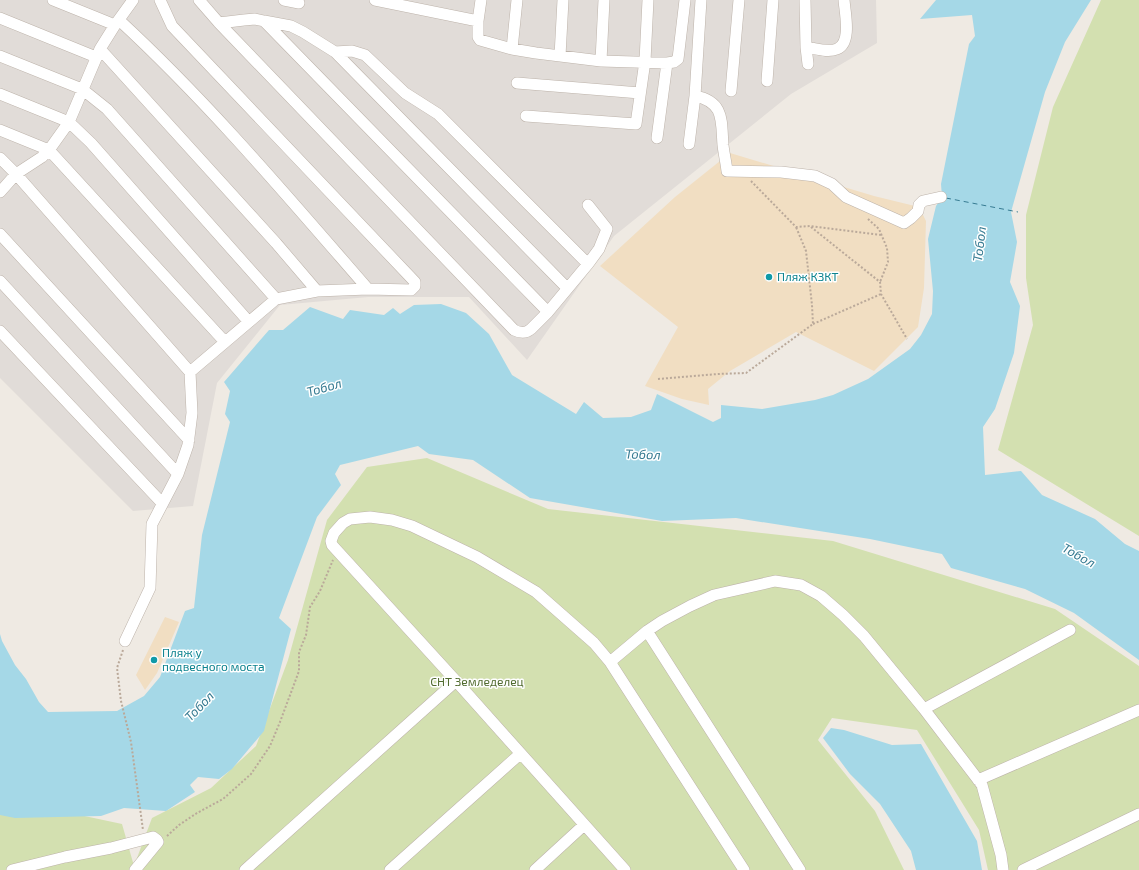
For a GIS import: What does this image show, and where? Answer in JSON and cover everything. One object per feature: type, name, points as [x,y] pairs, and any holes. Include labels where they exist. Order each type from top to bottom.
[{"type":"street","points":[[53,0],[117,22],[185,83],[248,152],[368,289]]},
{"type":"street","points":[[0,192],[16,174],[42,157],[49,150],[69,122],[98,53],[117,22],[133,0]]},
{"type":"street","points":[[160,0],[172,26],[415,282],[415,286],[411,290],[368,289],[317,291],[276,299],[190,372]]},
{"type":"street","points":[[199,0],[219,23],[514,330],[519,332],[528,332],[548,312],[599,249],[607,229],[588,206]]},
{"type":"street","points":[[284,0],[299,3]]},
{"type":"street","points":[[376,0],[478,21]]},
{"type":"street","points":[[481,0],[478,21],[478,37],[480,40],[512,49],[560,56],[601,61],[645,61],[667,63],[674,62],[678,59],[685,0]]},
{"type":"street","points":[[512,49],[517,0]]},
{"type":"street","points":[[560,56],[563,0]]},
{"type":"street","points":[[601,61],[604,0]]},
{"type":"street","points":[[526,116],[636,124],[645,61],[648,0]]},
{"type":"street","points":[[689,144],[695,96],[701,0]]},
{"type":"street","points":[[731,91],[739,0]]},
{"type":"street","points":[[767,81],[773,0]]},
{"type":"street","points":[[805,0],[806,47],[808,64]]},
{"type":"street","points":[[806,47],[825,50],[837,49],[844,43],[847,35],[844,0]]},
{"type":"street","points":[[0,18],[98,53],[276,243],[317,291]]},
{"type":"street","points":[[219,23],[250,19],[264,20],[290,26],[303,32],[335,52],[567,288]]},
{"type":"street","points":[[264,20],[548,312]]},
{"type":"street","points":[[335,52],[352,51],[365,55],[405,93],[438,114],[588,264]]},
{"type":"street","points":[[0,56],[82,90],[107,109],[276,299]]},
{"type":"street","points":[[657,138],[667,63]]},
{"type":"street","points":[[517,84],[640,93]]},
{"type":"street","points":[[0,94],[69,122],[91,143],[249,322]]},
{"type":"street","points":[[695,96],[705,98],[712,102],[722,121],[723,145],[727,171],[781,172],[815,176],[832,184],[846,197],[904,223],[918,211],[919,205],[923,201],[941,197]]},
{"type":"street","points":[[0,130],[49,150],[225,342]]},
{"type":"street","points":[[0,158],[16,174],[190,372],[192,413],[189,440],[178,474],[152,524],[150,588],[125,641]]},
{"type":"street","points":[[0,234],[189,440]]},
{"type":"street","points":[[0,281],[178,474]]},
{"type":"street","points":[[0,331],[162,503]]},
{"type":"street","points":[[625,870],[332,545],[331,538],[337,529],[350,519],[370,518],[392,520],[412,526],[477,557],[536,592],[594,643],[610,662],[744,870]]},
{"type":"street","points":[[610,662],[647,631],[690,606],[714,596],[775,581],[801,585],[821,596],[864,636],[924,709],[978,780],[982,786],[1001,855],[1003,870]]},
{"type":"street","points":[[924,709],[1070,630]]},
{"type":"street","points":[[647,631],[800,870]]},
{"type":"street","points":[[245,870],[456,681]]},
{"type":"street","points":[[978,780],[1139,710]]},
{"type":"street","points":[[390,870],[520,754]]},
{"type":"street","points":[[1023,870],[1139,814]]},
{"type":"street","points":[[535,870],[584,825]]},
{"type":"street","points":[[12,870],[42,866],[153,837],[158,842],[135,870]]},
{"type":"path","points":[[742,172],[796,227],[806,251],[813,324]]},
{"type":"path","points":[[867,218],[879,229],[887,248],[888,262],[880,282],[881,294],[907,339]]},
{"type":"path","points":[[796,227],[810,226],[882,235]]},
{"type":"path","points":[[810,226],[880,282]]},
{"type":"path","points":[[658,379],[746,373],[813,324],[881,294]]},
{"type":"path","points":[[158,842],[197,813],[223,799],[251,774],[270,746],[299,670],[300,652],[306,635],[310,607],[320,591],[337,550]]},
{"type":"path","points":[[125,641],[117,668],[121,701],[131,742],[144,839]]},
{"type":"shaded area","points":[[0,0],[876,0],[877,43],[791,94],[614,236],[527,360],[469,297],[368,297],[280,305],[217,383],[193,506],[133,511],[0,378]]},
{"type":"green space","points":[[1101,0],[1139,0],[1139,536],[998,450],[1033,325],[1026,278],[1026,215],[1053,107]]},
{"type":"green space","name":"СНТ Земледелец","points":[[427,458],[548,509],[833,541],[1055,609],[1139,666],[1139,870],[988,870],[979,830],[917,730],[832,718],[818,740],[875,811],[904,870],[0,870],[0,798],[122,824],[134,866],[152,818],[211,788],[256,746],[288,660],[327,520],[367,467]]},
{"type":"sand","name":"Пляж КЗКТ","points":[[730,153],[874,196],[919,207],[926,221],[924,288],[918,327],[874,371],[796,332],[730,371],[708,389],[709,405],[682,399],[645,386],[678,327],[600,266],[675,197]]},
{"type":"sand","name":"Пляж у подвесного моста","points":[[165,617],[179,622],[157,673],[145,690],[136,675]]},
{"type":"water","name":"Тобол","points":[[936,0],[1091,0],[1065,42],[1045,92],[1011,212],[1017,242],[1010,282],[1020,306],[1014,353],[995,409],[983,427],[985,475],[1021,471],[1042,495],[1095,519],[1125,544],[1139,551],[1139,660],[1074,613],[1025,589],[951,568],[942,554],[870,539],[736,518],[662,521],[530,498],[473,460],[429,454],[418,446],[340,465],[335,474],[341,485],[317,517],[279,618],[291,629],[264,731],[232,769],[219,779],[198,777],[190,785],[195,792],[166,811],[124,808],[101,816],[15,818],[0,815],[0,634],[2,641],[15,665],[26,679],[39,702],[48,712],[117,711],[144,696],[160,677],[185,611],[194,608],[202,535],[230,422],[225,414],[230,391],[224,382],[269,330],[283,330],[310,307],[343,319],[350,310],[384,315],[393,308],[400,314],[414,305],[441,304],[466,313],[489,334],[512,375],[576,414],[584,402],[603,418],[631,417],[651,410],[657,394],[713,422],[721,418],[721,405],[762,409],[815,400],[833,395],[868,379],[910,349],[921,335],[932,314],[933,291],[928,239],[936,206],[942,197],[941,184],[969,44],[975,36],[972,15],[920,19]]},
{"type":"water","points":[[831,728],[844,730],[892,745],[921,744],[977,841],[982,870],[916,870],[911,851],[880,804],[850,774],[823,738]]},
{"type":"ferry route","points":[[946,198],[1018,212]]},
{"type":"place","name":"Пляж КЗКТ","points":[[769,277]]},
{"type":"place","name":"Пляж у подвесного моста","points":[[154,660]]}]
